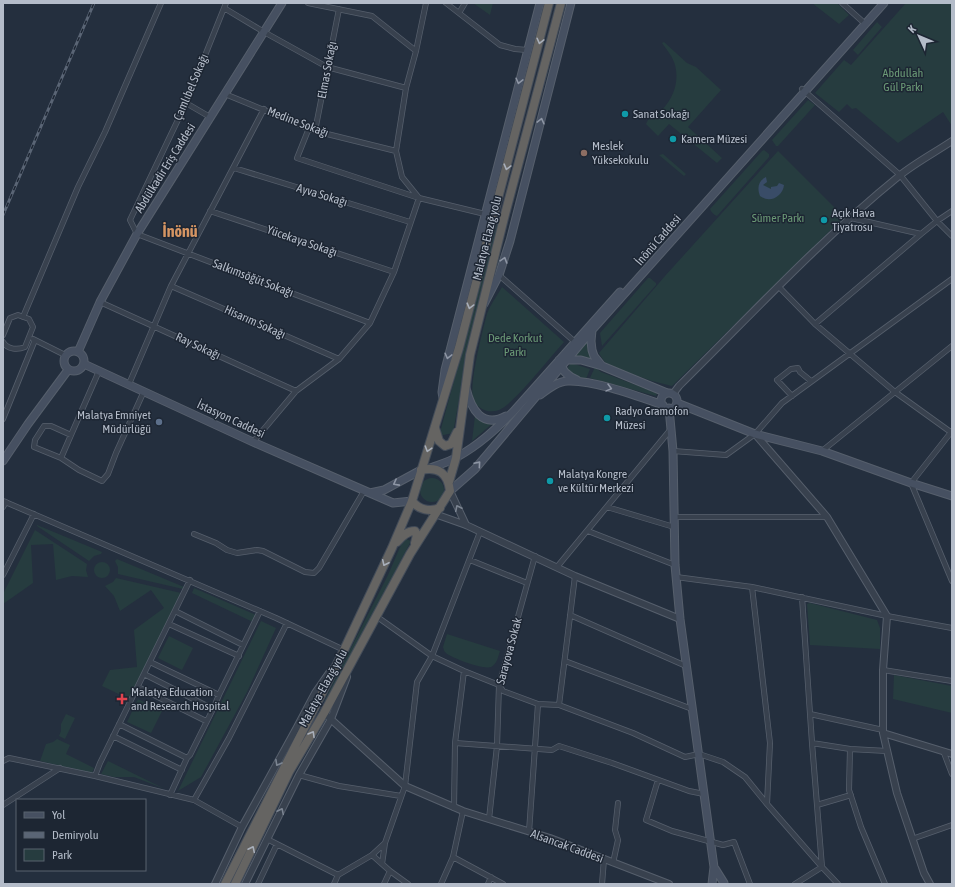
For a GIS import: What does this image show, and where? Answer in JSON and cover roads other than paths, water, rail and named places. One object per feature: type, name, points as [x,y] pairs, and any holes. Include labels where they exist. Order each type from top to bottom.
[{"type":"highway","name":"Malatya-Elazığ yolu","points":[[425,469],[435,427],[459,348],[549,3]]},
{"type":"highway","name":"Malatya-Elazığ yolu","points":[[449,482],[456,458],[470,355],[561,3]]},
{"type":"highway","points":[[435,427],[439,442],[445,446],[448,446],[453,441],[461,424]]},
{"type":"highway","points":[[425,469],[436,470],[442,473],[449,482],[450,491],[437,511],[427,510],[415,505],[412,501],[425,469]]},
{"type":"highway","name":"Malatya-Elazığ yolu","points":[[225,884],[344,650],[392,548],[412,501]]},
{"type":"highway","name":"Malatya-Elazığ yolu","points":[[235,884],[289,772],[324,713],[410,554],[437,511]]},
{"type":"highway","points":[[392,548],[402,536],[410,531],[415,531],[417,535],[416,541],[410,554]]},
{"type":"main road","name":"Abdülkadir Eriş Caddesi","points":[[78,352],[100,302],[137,234],[282,3]]},
{"type":"main road","points":[[443,401],[442,392],[445,370],[540,3]]},
{"type":"main road","points":[[482,308],[492,292],[510,241],[571,3]]},
{"type":"main road","name":"İnönü Caddesi","points":[[560,364],[568,359],[879,3]]},
{"type":"main road","name":"İnönü Caddesi","points":[[450,491],[475,469],[534,399],[575,342],[640,272],[803,90],[884,3]]},
{"type":"main road","points":[[592,330],[592,350],[594,356],[602,366]]},
{"type":"main road","points":[[71,351],[78,352],[83,356],[84,364],[78,371],[75,372],[68,370],[64,362],[65,355],[71,351]]},
{"type":"main road","points":[[568,359],[581,360],[602,366],[676,396],[677,403]]},
{"type":"main road","name":"İstasyon Caddesi","points":[[84,364],[253,442],[393,503],[412,501]]},
{"type":"main road","points":[[367,492],[384,490],[425,469],[456,458],[476,445],[513,412],[560,364],[570,377],[582,382],[627,393],[666,406],[675,406],[677,403]]},
{"type":"main road","points":[[3,461],[68,370]]},
{"type":"main road","points":[[534,399],[553,386],[566,381],[582,382]]},
{"type":"main road","points":[[465,385],[470,403],[478,414],[489,420],[500,419],[513,412]]},
{"type":"main road","points":[[670,394],[662,398],[666,406],[672,428],[675,565],[680,619],[711,841],[714,867],[712,884],[718,882],[725,883]]},
{"type":"main road","points":[[677,403],[755,434],[822,451],[952,496]]},
{"type":"main road","points":[[714,867],[725,883]]},
{"type":"street","points":[[23,317],[78,187],[105,132],[161,3]]},
{"type":"street","points":[[308,3],[372,16],[416,51]]},
{"type":"street","points":[[419,198],[402,177],[396,151],[406,88],[416,51],[426,3]]},
{"type":"street","points":[[446,3],[500,45],[515,49],[527,50]]},
{"type":"street","points":[[459,13],[465,3]]},
{"type":"street","points":[[842,3],[862,21]]},
{"type":"street","points":[[225,5],[264,32],[327,67],[406,88]]},
{"type":"street","name":"Çamlıbel Sokağı","points":[[137,234],[130,220],[186,102],[225,5]]},
{"type":"street","name":"Elmas Sokağı","points":[[315,130],[339,9]]},
{"type":"street","points":[[803,90],[900,175],[937,221],[952,236]]},
{"type":"street","name":"Medine Sokağı","points":[[225,94],[309,128],[396,151]]},
{"type":"street","points":[[186,102],[210,117]]},
{"type":"street","points":[[129,384],[171,286],[264,109]]},
{"type":"street","points":[[309,128],[297,158],[419,198],[485,214]]},
{"type":"street","points":[[670,394],[778,287],[851,218],[900,175],[952,141]]},
{"type":"street","name":"Ayva Sokağı","points":[[234,168],[410,222]]},
{"type":"street","points":[[253,442],[296,391],[339,359],[370,323],[394,272],[419,198]]},
{"type":"street","name":"Yücekaya Sokağı","points":[[210,211],[394,272]]},
{"type":"street","points":[[815,324],[937,221],[952,211]]},
{"type":"street","points":[[851,218],[922,234]]},
{"type":"street","name":"Salkımsöğüt Sokağı","points":[[137,234],[370,323]]},
{"type":"street","points":[[499,275],[575,342]]},
{"type":"street","points":[[673,451],[726,456],[755,434],[782,403],[952,279]]},
{"type":"street","name":"Hisarım Sokağı","points":[[171,286],[339,359]]},
{"type":"street","points":[[778,287],[815,324],[895,392],[951,432],[911,483],[952,581]]},
{"type":"street","name":"Ray Sokağı","points":[[100,302],[154,325],[296,391]]},
{"type":"street","points":[[3,334],[10,318],[18,315],[29,320],[33,327],[26,347],[18,350],[5,345],[3,342]]},
{"type":"street","points":[[29,338],[65,355]]},
{"type":"street","points":[[3,419],[36,340]]},
{"type":"street","points":[[822,451],[952,346]]},
{"type":"street","points":[[792,396],[777,380],[791,370],[798,368],[800,372],[811,381]]},
{"type":"street","points":[[61,458],[99,371]]},
{"type":"street","points":[[71,435],[52,426],[44,426],[35,440],[34,447],[61,458],[79,470],[102,481],[108,474],[144,391]]},
{"type":"street","points":[[557,567],[672,428]]},
{"type":"street","points":[[755,434],[827,517],[887,616],[883,670],[883,731],[897,793],[924,873],[930,884]]},
{"type":"street","points":[[450,491],[466,525]]},
{"type":"street","points":[[194,534],[237,554],[257,550],[263,551],[306,572],[314,573],[319,568],[367,492]]},
{"type":"street","points":[[3,507],[4,501],[190,580],[344,650]]},
{"type":"street","points":[[607,507],[674,527]]},
{"type":"street","points":[[437,511],[575,576],[680,619]]},
{"type":"street","points":[[3,575],[34,514]]},
{"type":"street","points":[[675,517],[827,517]]},
{"type":"street","points":[[588,531],[675,565]]},
{"type":"street","points":[[382,864],[385,843],[405,786],[417,682],[432,656],[480,532]]},
{"type":"street","name":"Sarayova Sokak","points":[[489,819],[497,746],[499,685],[535,556]]},
{"type":"street","points":[[470,560],[528,583]]},
{"type":"street","points":[[559,705],[575,576]]},
{"type":"street","points":[[676,577],[752,586],[887,616],[952,628]]},
{"type":"street","points":[[95,776],[113,736],[190,580]]},
{"type":"street","points":[[752,586],[770,743],[767,804]]},
{"type":"street","points":[[802,597],[822,867]]},
{"type":"street","points":[[175,611],[243,645]]},
{"type":"street","points":[[170,795],[260,611]]},
{"type":"street","points":[[570,615],[686,666]]},
{"type":"street","points":[[376,616],[432,656],[499,685],[503,691],[538,704],[559,705],[633,733],[685,757],[699,754],[723,762],[745,777],[838,884]]},
{"type":"street","points":[[194,800],[229,738],[287,623]]},
{"type":"street","points":[[169,624],[239,656]]},
{"type":"street","points":[[245,884],[299,775],[331,719],[356,654]]},
{"type":"street","points":[[215,884],[242,827],[314,693],[340,658]]},
{"type":"street","points":[[565,661],[692,709]]},
{"type":"street","points":[[150,662],[219,694]]},
{"type":"street","points":[[883,670],[952,681]]},
{"type":"street","points":[[454,808],[455,743],[464,671]]},
{"type":"street","points":[[144,674],[213,709]]},
{"type":"street","points":[[138,687],[206,721]]},
{"type":"street","points":[[529,832],[538,704]]},
{"type":"street","name":"Alsancak Caddesi","points":[[324,713],[405,786],[454,808],[578,848],[669,884]]},
{"type":"street","points":[[810,714],[883,731],[944,753],[952,754]]},
{"type":"street","points":[[119,724],[187,758]]},
{"type":"street","points":[[113,736],[182,770]]},
{"type":"street","points":[[455,743],[552,750],[559,746],[612,763],[689,791],[704,794]]},
{"type":"street","points":[[812,743],[887,751]]},
{"type":"street","points":[[850,748],[848,771],[849,790],[861,827],[885,884]]},
{"type":"street","points":[[944,753],[952,774]]},
{"type":"street","points":[[3,761],[9,758],[60,768],[194,800],[242,827]]},
{"type":"street","points":[[3,805],[60,768]]},
{"type":"street","points":[[299,775],[339,786],[401,796]]},
{"type":"street","points":[[658,780],[646,820],[672,831],[723,845],[734,842],[750,884]]},
{"type":"street","points":[[817,805],[851,795]]},
{"type":"street","points":[[613,863],[618,840],[615,830],[618,803]]},
{"type":"street","points":[[441,884],[453,857],[463,811]]},
{"type":"street","points":[[912,838],[952,825]]},
{"type":"street","points":[[267,839],[338,875]]},
{"type":"street","points":[[334,884],[338,875],[372,855],[385,843]]},
{"type":"street","points":[[258,884],[277,844]]},
{"type":"street","points":[[372,855],[408,884]]},
{"type":"street","points":[[453,857],[503,884]]},
{"type":"street","points":[[602,884],[604,859]]},
{"type":"street","points":[[795,884],[822,867]]},
{"type":"street","points":[[384,884],[390,871]]},
{"type":"street","points":[[488,884],[491,877]]},
{"type":"water","points":[[766,177],[767,182],[763,185],[771,189],[771,187],[777,186],[779,183],[784,185],[779,195],[775,198],[768,199],[760,196],[758,188],[760,183]]},
{"type":"railway","points":[[3,215],[94,3]]},
{"type":"place","name":"Sanat Sokağı","points":[[625,114]]},
{"type":"place","name":"Kamera Müzesi","points":[[673,139]]},
{"type":"place","name":"Meslek Yüksekokulu","points":[[584,153]]},
{"type":"place","name":"Açık Hava Tiyatrosu","points":[[824,220]]},
{"type":"place","name":"Radyo Gramofon Müzesi","points":[[607,418]]},
{"type":"place","name":"Malatya Emniyet Müdürlüğü","points":[[159,422]]},
{"type":"place","name":"Malatya Kongre ve Kültür Merkezi","points":[[550,481]]},
{"type":"place","name":"Malatya Education and Research Hospital","points":[[122,699]]},
{"type":"district","name":"İnönü","points":[[180,231]]},
{"type":"park label","name":"Abdullah Gül Parkı","points":[[903,80]]},
{"type":"park label","name":"Sümer Parkı","points":[[778,218]]},
{"type":"park label","name":"Dede Korkut Parkı","points":[[515,345]]}]
